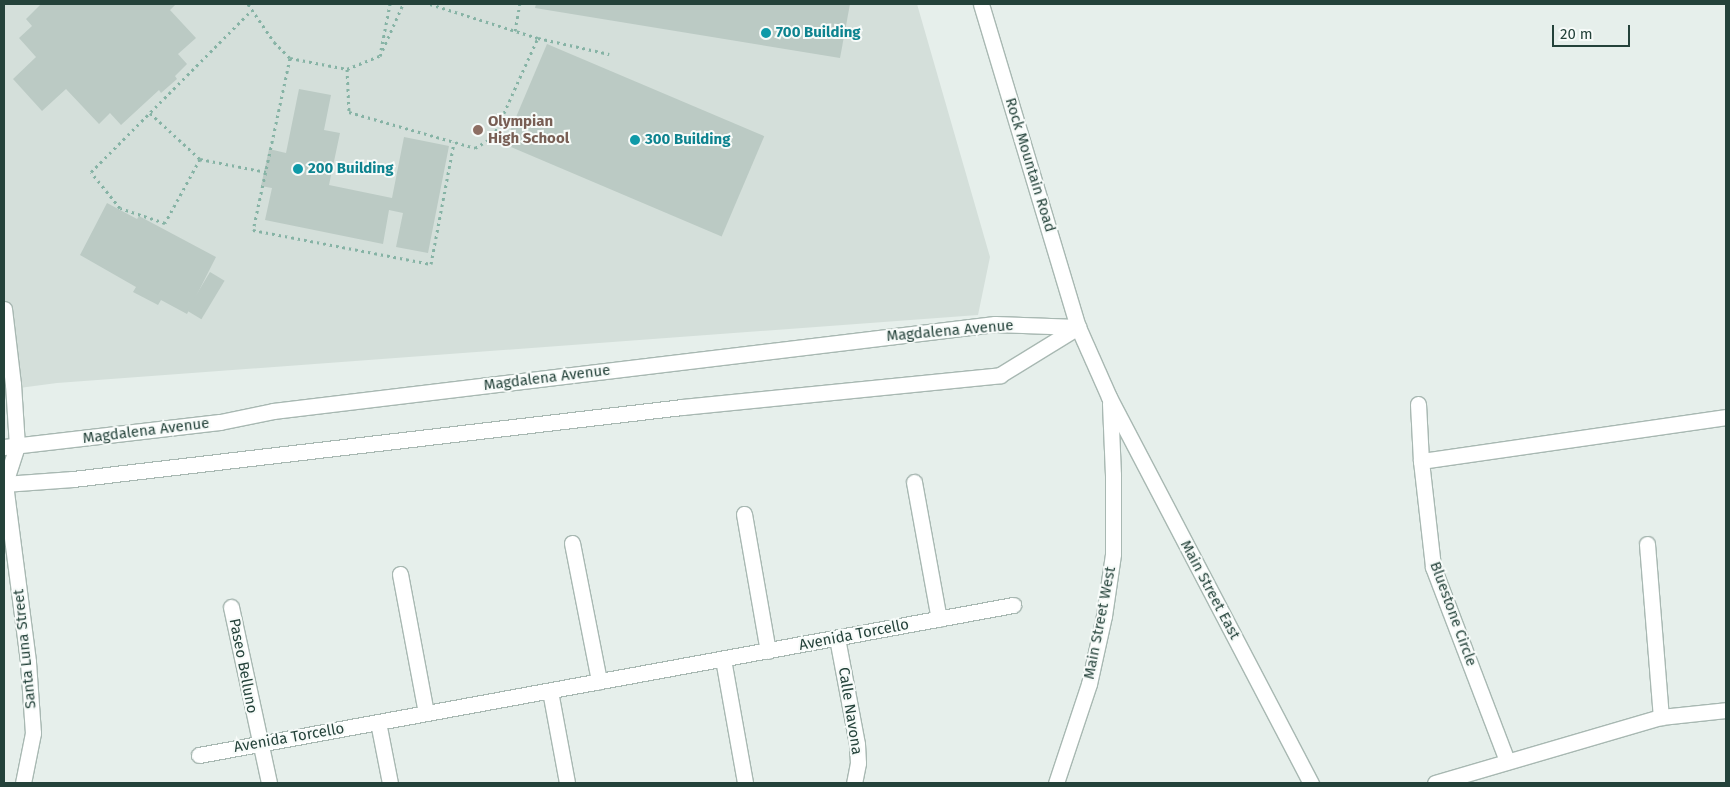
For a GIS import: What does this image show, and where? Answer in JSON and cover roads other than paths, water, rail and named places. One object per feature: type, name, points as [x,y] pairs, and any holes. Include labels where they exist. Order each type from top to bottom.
[{"type":"street","name":"Rock Mountain Road","points":[[981,4],[1078,327],[1109,397]]},
{"type":"street","points":[[4,309],[13,384],[10,447],[4,483],[73,479],[682,407],[1000,375],[1078,327]]},
{"type":"street","name":"Magdalena Avenue","points":[[10,447],[220,422],[283,410],[994,324],[1078,327]]},
{"type":"street","name":"Main Street West","points":[[1056,783],[1089,684],[1106,608],[1113,554],[1113,475],[1109,397]]},
{"type":"street","name":"Main Street East","points":[[1109,397],[1310,783]]},
{"type":"street","name":"Bluestone Circle","points":[[1418,404],[1421,461],[1433,567],[1508,761]]},
{"type":"street","points":[[1421,461],[1726,417]]},
{"type":"street","points":[[914,482],[939,619]]},
{"type":"street","name":"Santa Luna Street","points":[[4,483],[28,662],[33,733],[23,783]]},
{"type":"street","points":[[744,514],[768,651]]},
{"type":"street","points":[[572,543],[599,682]]},
{"type":"street","points":[[1647,544],[1661,717]]},
{"type":"street","points":[[400,574],[426,713]]},
{"type":"street","name":"Avenida Torcello","points":[[199,754],[1013,605]]},
{"type":"street","name":"Paseo Belluno","points":[[231,607],[269,783]]},
{"type":"street","name":"Calle Navona","points":[[837,638],[857,744],[858,763],[854,783]]},
{"type":"street","points":[[722,659],[745,783]]},
{"type":"street","points":[[550,690],[567,783]]},
{"type":"street","points":[[1435,783],[1661,717],[1726,710]]},
{"type":"street","points":[[378,722],[390,783]]},
{"type":"place","name":"700 Building","points":[[766,33]]},
{"type":"place","name":"Olympian High School","points":[[478,130]]},
{"type":"place","name":"300 Building","points":[[635,140]]},
{"type":"place","name":"200 Building","points":[[298,169]]}]
